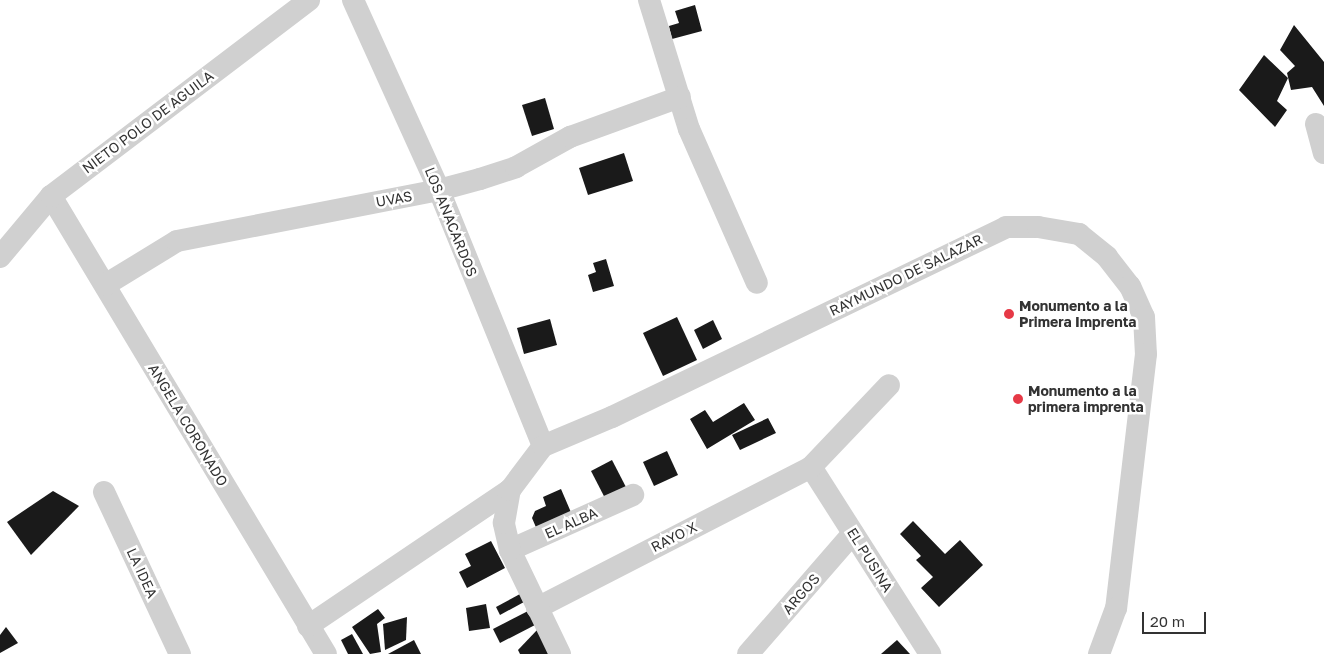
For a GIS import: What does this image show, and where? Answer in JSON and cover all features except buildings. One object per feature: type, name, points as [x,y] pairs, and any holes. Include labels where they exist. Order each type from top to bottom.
[{"type":"street","name":"NIETO POLO DE AGUILA","points":[[0,257],[51,196],[309,0]]},
{"type":"street","name":"LOS ANACARDOS","points":[[353,0],[439,190],[543,446]]},
{"type":"street","points":[[649,0],[683,106],[688,129],[757,283]]},
{"type":"street","name":"UVAS","points":[[105,285],[177,241],[439,190],[516,166],[570,137],[683,106]]},
{"type":"street","points":[[1316,124],[1324,153]]},
{"type":"street","name":"ANGELA CORONADO","points":[[51,196],[326,654]]},
{"type":"street","name":"RAYMUNDO DE SALAZAR","points":[[560,654],[510,550],[504,523],[510,490],[543,446],[620,412],[1006,227],[1038,227],[1079,234],[1107,257],[1130,286],[1144,317],[1146,354],[1116,608],[1099,654]]},
{"type":"street","name":"RAYO X","points":[[538,608],[811,467],[889,385]]},
{"type":"street","name":"EL PUSINA","points":[[811,467],[930,654]]},
{"type":"street","points":[[308,626],[510,490]]},
{"type":"street","name":"LA IDEA","points":[[104,492],[180,654]]},
{"type":"street","name":"EL ALBA","points":[[510,550],[633,495]]},
{"type":"street","name":"ARGOS","points":[[748,654],[853,533]]},
{"type":"place","name":"Monumento a la Primera Imprenta","points":[[1009,314]]},
{"type":"place","name":"Monumento a la primera imprenta","points":[[1018,399]]}]
